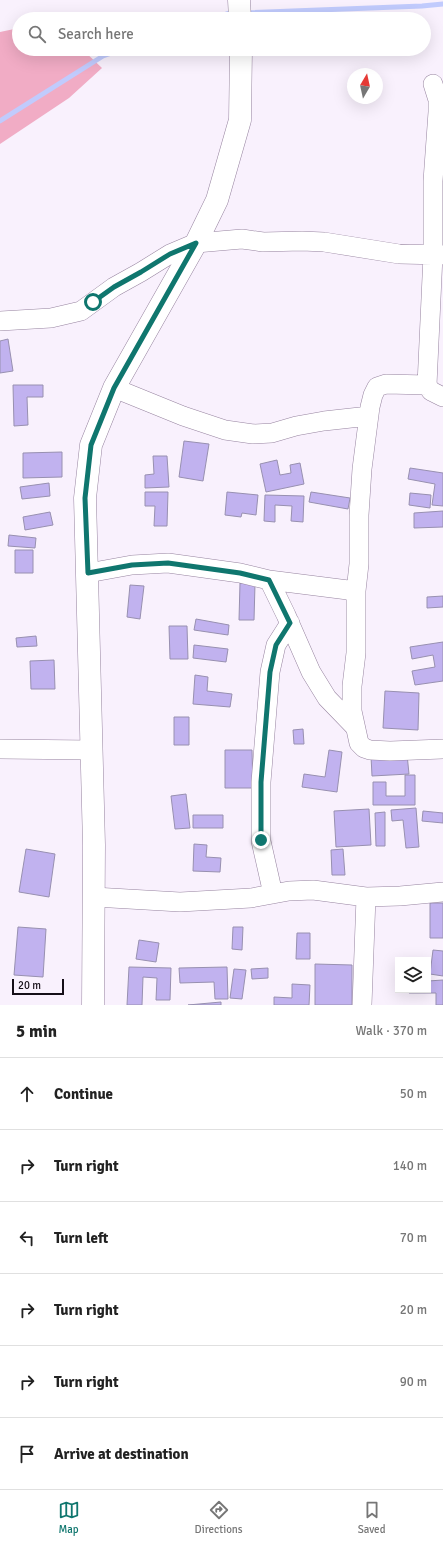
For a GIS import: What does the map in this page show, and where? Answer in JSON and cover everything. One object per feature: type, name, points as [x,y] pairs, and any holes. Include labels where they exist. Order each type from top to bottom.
[{"type":"street","points":[[239,0],[240,12]]},
{"type":"street","points":[[93,1005],[94,845],[85,498],[91,445],[114,388],[196,243],[217,200],[240,120],[241,56]]},
{"type":"street","points":[[433,84],[438,100],[433,181],[438,255],[427,385],[431,390],[443,397]]},
{"type":"street","points":[[0,321],[51,318],[81,311],[114,287],[170,254],[196,243],[242,239],[263,242],[324,242],[399,254],[438,255]]},
{"type":"street","points":[[427,385],[397,383],[386,384],[377,387],[373,395],[361,484],[359,515],[359,564],[356,591],[356,653],[352,692],[352,711],[359,743],[364,748],[370,750],[443,749]]},
{"type":"street","points":[[114,388],[183,416],[225,430],[253,434],[272,433],[310,424],[369,416]]},
{"type":"street","points":[[88,573],[132,565],[168,563],[240,573],[269,580],[356,591]]},
{"type":"street","points":[[269,580],[290,623],[311,672],[327,698],[355,727]]},
{"type":"street","points":[[273,894],[261,840],[261,782],[270,672],[276,645],[290,623]]},
{"type":"street","points":[[0,749],[91,750]]},
{"type":"street","points":[[94,897],[180,902],[236,899],[289,891],[313,890],[366,897],[400,896],[443,892]]},
{"type":"street","points":[[362,1005],[366,897]]},
{"type":"shaded area","points":[[12,29],[12,56],[89,56],[102,68],[69,98],[0,144],[0,32]]},
{"type":"building","points":[[8,339],[13,371],[0,373],[0,341]]},
{"type":"building","points":[[13,385],[43,385],[43,397],[27,397],[28,425],[14,426]]},
{"type":"building","points":[[184,441],[209,444],[203,481],[179,477]]},
{"type":"building","points":[[62,452],[62,477],[23,478],[23,453]]},
{"type":"building","points":[[153,456],[167,456],[169,487],[145,488],[145,475],[154,474]]},
{"type":"building","points":[[277,460],[280,475],[291,473],[290,465],[300,463],[304,484],[266,492],[260,464]]},
{"type":"building","points":[[410,468],[443,473],[443,506],[432,505],[435,484],[408,479]]},
{"type":"building","points":[[49,483],[50,496],[22,499],[20,487]]},
{"type":"building","points":[[145,492],[168,492],[167,526],[154,526],[155,506],[145,506]]},
{"type":"building","points":[[227,492],[258,495],[256,515],[242,513],[241,517],[225,515]]},
{"type":"building","points":[[311,492],[350,498],[348,509],[309,502]]},
{"type":"building","points":[[410,493],[431,495],[430,508],[409,505]]},
{"type":"building","points":[[265,495],[304,496],[303,522],[291,521],[292,506],[275,505],[275,522],[264,521]]},
{"type":"building","points":[[443,511],[443,527],[414,528],[414,513]]},
{"type":"building","points":[[50,512],[53,525],[25,530],[23,517]]},
{"type":"building","points":[[9,535],[36,538],[35,548],[8,546]]},
{"type":"building","points":[[15,550],[33,550],[33,573],[15,573]]},
{"type":"building","points":[[240,583],[255,584],[254,620],[239,620]]},
{"type":"building","points":[[130,585],[144,586],[140,619],[127,617]]},
{"type":"building","points":[[443,596],[443,607],[427,608],[427,597]]},
{"type":"building","points":[[196,619],[229,625],[228,635],[194,630]]},
{"type":"building","points":[[169,626],[187,626],[188,659],[170,659]]},
{"type":"building","points":[[36,636],[37,646],[17,647],[16,638]]},
{"type":"building","points":[[443,642],[443,681],[415,685],[412,671],[435,667],[433,655],[412,659],[410,647]]},
{"type":"building","points":[[194,645],[228,649],[226,662],[193,658]]},
{"type":"building","points":[[54,660],[55,689],[31,689],[30,661]]},
{"type":"building","points":[[195,675],[208,677],[207,691],[232,694],[230,707],[193,704]]},
{"type":"building","points":[[385,691],[419,693],[418,730],[383,728]]},
{"type":"building","points":[[174,717],[189,717],[189,745],[174,745]]},
{"type":"building","points":[[303,729],[304,744],[294,744],[293,730]]},
{"type":"building","points":[[225,750],[252,750],[253,788],[225,788]]},
{"type":"building","points":[[329,750],[342,752],[337,792],[302,787],[304,774],[325,777]]},
{"type":"building","points":[[407,754],[409,774],[372,776],[371,756]]},
{"type":"building","points":[[405,775],[415,775],[415,805],[373,805],[373,782],[386,782],[386,796],[405,796]]},
{"type":"building","points":[[186,794],[190,828],[175,829],[171,796]]},
{"type":"building","points":[[416,808],[419,847],[406,848],[403,820],[392,821],[391,810]]},
{"type":"building","points":[[369,809],[371,845],[336,847],[334,811]]},
{"type":"building","points":[[423,811],[443,813],[443,823],[422,821]]},
{"type":"building","points":[[385,812],[385,846],[376,846],[375,813]]},
{"type":"building","points":[[193,815],[223,815],[223,828],[193,828]]},
{"type":"building","points":[[194,844],[207,845],[206,857],[221,858],[220,872],[193,871]]},
{"type":"building","points":[[26,849],[55,854],[49,897],[19,892]]},
{"type":"building","points":[[343,849],[345,875],[332,875],[331,850]]},
{"type":"building","points":[[430,903],[443,903],[443,938],[430,938]]},
{"type":"building","points":[[18,927],[46,929],[43,977],[14,975]]},
{"type":"building","points":[[233,927],[243,927],[242,950],[232,949]]},
{"type":"building","points":[[297,933],[310,933],[310,959],[296,959]]},
{"type":"building","points":[[139,940],[159,943],[156,962],[136,959]]},
{"type":"building","points":[[433,950],[443,951],[443,976],[431,974]]},
{"type":"building","points":[[315,964],[352,965],[352,1005],[315,1005]]},
{"type":"building","points":[[129,967],[171,968],[170,1000],[156,1000],[157,978],[143,977],[142,1005],[127,1005]]},
{"type":"building","points":[[227,967],[228,999],[215,999],[214,982],[180,983],[179,968]]},
{"type":"building","points":[[268,968],[268,978],[252,979],[251,969]]},
{"type":"building","points":[[234,969],[246,970],[242,999],[230,998]]},
{"type":"building","points":[[443,980],[443,1005],[436,1005],[436,993],[431,993],[431,981]]},
{"type":"building","points":[[292,984],[310,985],[309,1005],[274,1005],[274,997],[292,998]]},
{"type":"building","points":[[221,1002],[221,1005],[188,1005]]},
{"type":"waterway","points":[[269,12],[443,4]]},
{"type":"waterway","points":[[0,121],[103,56]]},
{"type":"route","points":[[93,302],[114,287],[170,254],[196,243],[114,388],[91,445],[85,498],[88,573],[132,565],[168,563],[240,573],[269,580],[290,623],[276,645],[270,672],[266,706],[261,782],[261,840]]}]
